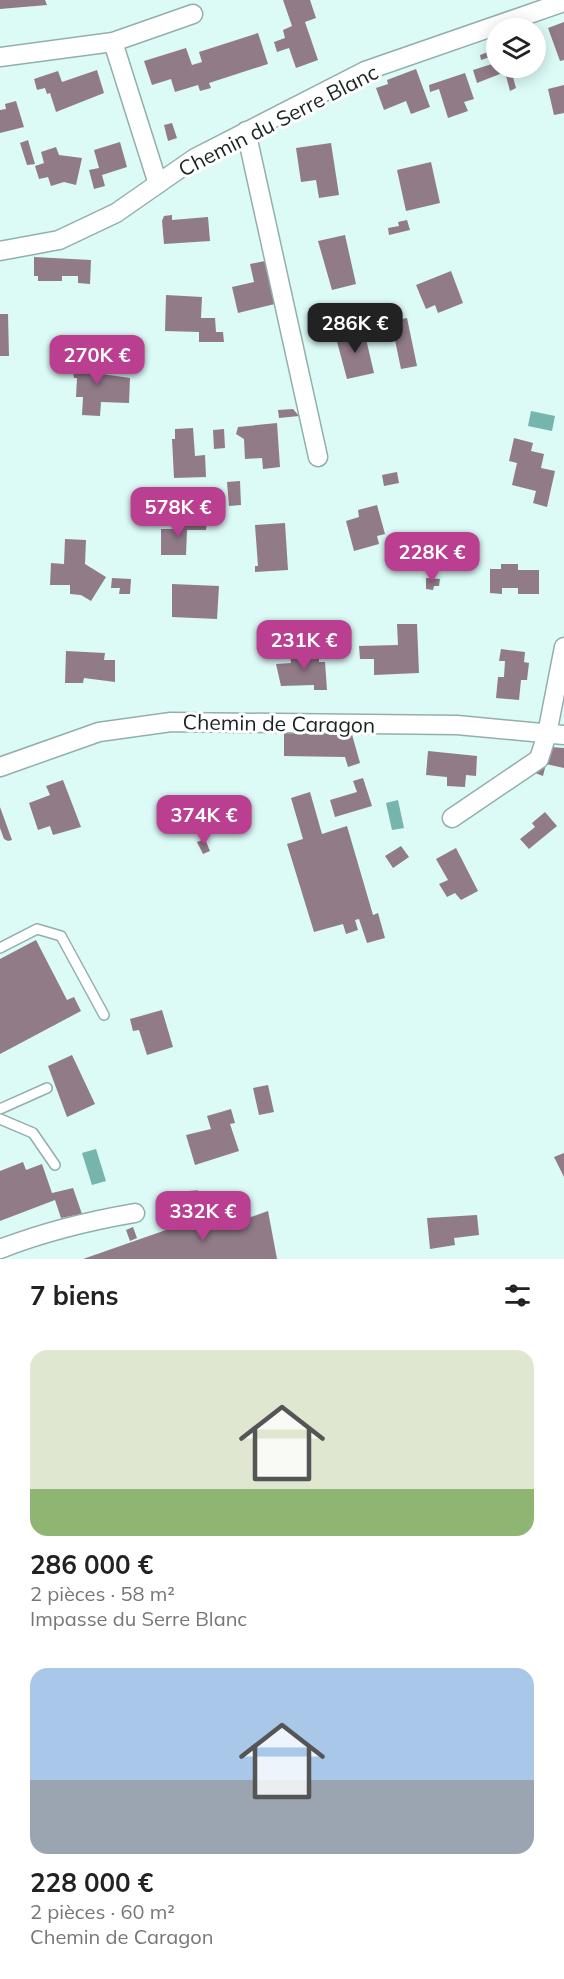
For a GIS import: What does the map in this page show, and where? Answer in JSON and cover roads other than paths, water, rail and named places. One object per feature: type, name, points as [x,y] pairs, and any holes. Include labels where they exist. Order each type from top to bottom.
[{"type":"street","name":"Chemin du Serre Blanc","points":[[0,251],[59,240],[116,213],[195,158],[366,71],[564,2]]},
{"type":"street","points":[[0,57],[113,42],[194,14]]},
{"type":"street","points":[[113,42],[158,184]]},
{"type":"street","points":[[246,131],[318,457]]},
{"type":"street","points":[[452,818],[539,759],[556,735],[564,647]]},
{"type":"street","name":"Chemin de Caragon","points":[[0,767],[99,732],[171,722],[457,725],[556,735]]},
{"type":"street","points":[[0,1249],[38,1234],[87,1221],[135,1213]]},
{"type":"lane","points":[[0,948],[37,929],[61,936],[104,1015]]},
{"type":"lane","points":[[0,1109],[47,1088]]},
{"type":"lane","points":[[0,1119],[33,1133],[55,1166]]}]
